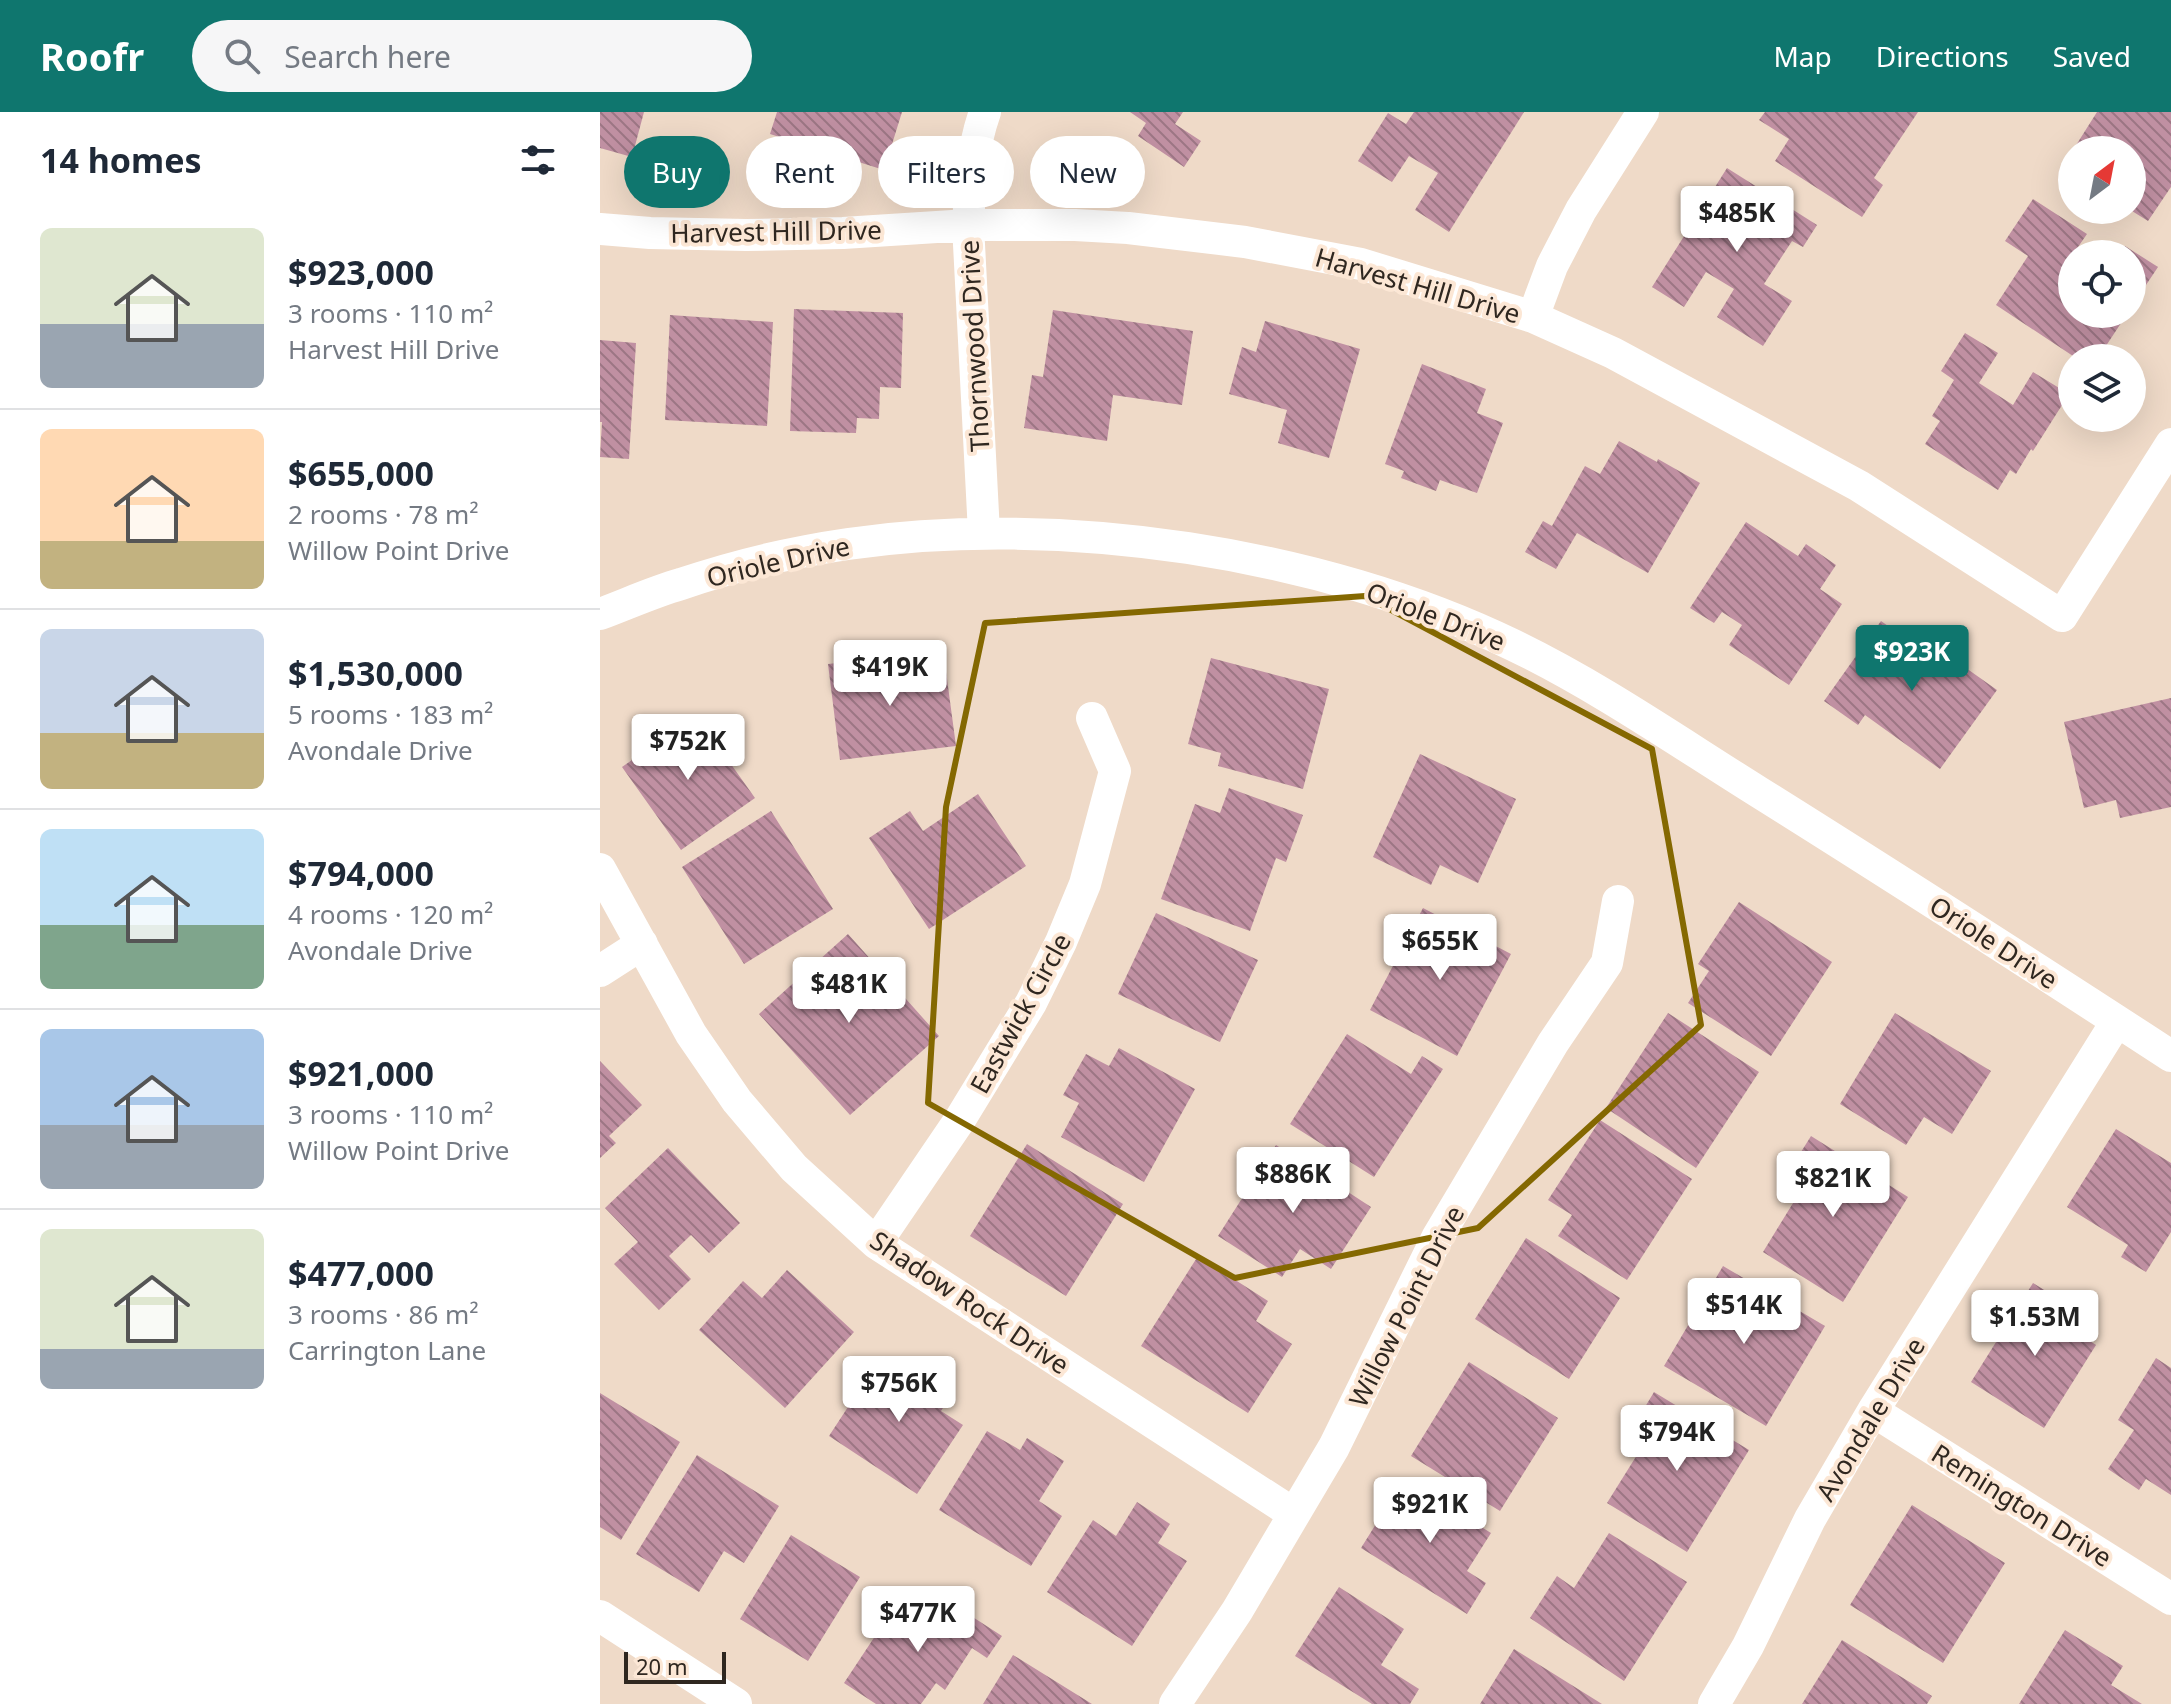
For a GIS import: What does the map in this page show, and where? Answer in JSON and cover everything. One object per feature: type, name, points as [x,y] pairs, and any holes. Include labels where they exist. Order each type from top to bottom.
[{"type":"street","name":"Thornwood Drive","points":[[984,533],[968,225],[970,181],[985,112]]},
{"type":"street","points":[[1533,317],[1552,266],[1581,210],[1643,112]]},
{"type":"street","name":"Harvest Hill Drive","points":[[600,229],[746,235],[968,225],[1088,226],[1245,242],[1361,264],[1533,317],[1613,353],[1859,486],[2062,616],[2171,444]]},
{"type":"street","name":"Oriole Drive","points":[[600,614],[681,583],[846,544],[984,533],[1166,543],[1267,563],[1354,585],[1439,613],[1511,644],[1582,681],[2171,1056]]},
{"type":"street","name":"Eastwick Circle","points":[[876,1243],[959,1121],[1031,1003],[1079,899],[1115,771],[1092,718]]},
{"type":"street","name":"Shadow Rock Drive","points":[[600,869],[691,1034],[737,1101],[794,1168],[876,1243],[1294,1514]]},
{"type":"street","name":"Willow Point Drive","points":[[1175,1704],[1237,1611],[1334,1447],[1437,1238],[1553,1043],[1607,963],[1618,901]]},
{"type":"street","points":[[600,971],[642,944]]},
{"type":"street","name":"Avondale Drive","points":[[1714,1704],[1748,1646],[1810,1519],[1873,1411],[2117,1021]]},
{"type":"street","name":"Remington Drive","points":[[1873,1411],[2171,1599]]},
{"type":"street","points":[[600,1616],[736,1704]]},
{"type":"highlighted area","points":[[1365,596],[1652,749],[1701,1025],[1478,1228],[1235,1278],[928,1103],[946,807],[985,623]]},
{"type":"building","points":[[600,112],[644,112],[638,136],[624,136],[624,155],[600,148]]},
{"type":"building","points":[[777,112],[902,112],[895,136],[878,136],[878,168],[862,163],[862,136],[770,134]]},
{"type":"building","points":[[1130,112],[1183,112],[1175,124],[1201,141],[1184,167],[1145,141],[1145,136],[1138,136],[1146,123]]},
{"type":"building","points":[[1414,112],[1524,112],[1449,232],[1415,210],[1438,173],[1409,156],[1392,182],[1358,161],[1388,113],[1406,124]]},
{"type":"building","points":[[1765,112],[1918,112],[1874,178],[1883,185],[1862,217],[1775,161],[1789,139],[1759,120]]},
{"type":"building","points":[[2097,112],[2171,112],[2171,187],[2148,221],[2146,136],[2082,136]]},
{"type":"building","points":[[1727,168],[1817,225],[1803,247],[1792,241],[1764,284],[1792,301],[1763,346],[1717,317],[1734,289],[1706,272],[1684,307],[1652,287]]},
{"type":"building","points":[[2033,199],[2058,215],[2058,224],[2072,224],[2087,234],[2083,240],[2058,240],[2058,328],[2118,328],[2107,344],[2058,346],[1996,305],[2028,256],[2005,241]]},
{"type":"building","points":[[2146,259],[2158,267],[2146,285]]},
{"type":"building","points":[[794,309],[903,313],[901,388],[880,387],[879,419],[857,418],[856,433],[790,431]]},
{"type":"building","points":[[1053,310],[1193,331],[1182,405],[1113,395],[1107,441],[1024,428],[1032,375],[1043,377]]},
{"type":"building","points":[[670,315],[773,322],[767,426],[665,420]]},
{"type":"building","points":[[1265,321],[1360,349],[1329,458],[1278,443],[1287,410],[1229,394],[1242,347],[1256,352]]},
{"type":"building","points":[[1965,333],[1998,353],[1979,383],[2013,405],[2033,372],[2058,387],[2058,411],[2016,474],[2010,470],[1998,490],[1925,444],[1940,421],[1932,416],[1954,380],[1941,371]]},
{"type":"building","points":[[600,340],[636,343],[629,459],[600,457]]},
{"type":"building","points":[[1422,364],[1486,389],[1477,413],[1503,423],[1477,493],[1440,480],[1436,491],[1401,478],[1404,471],[1385,464]]},
{"type":"building","points":[[1619,441],[1700,483],[1648,573],[1577,533],[1556,569],[1525,552],[1543,521],[1552,526],[1585,466],[1600,474]]},
{"type":"building","points":[[1746,522],[1798,556],[1806,544],[1836,565],[1820,589],[1842,604],[1789,685],[1729,645],[1742,625],[1722,612],[1714,623],[1690,608]]},
{"type":"building","points":[[1881,621],[1912,643],[1918,634],[1997,690],[1940,769],[1865,715],[1858,725],[1824,701]]},
{"type":"building","points":[[900,656],[902,669],[945,664],[956,746],[840,760],[828,664]]},
{"type":"building","points":[[1211,658],[1329,689],[1303,789],[1218,766],[1221,753],[1188,744]]},
{"type":"building","points":[[2171,698],[2171,807],[2120,818],[2116,800],[2084,808],[2064,722]]},
{"type":"building","points":[[696,715],[755,798],[681,850],[622,767]]},
{"type":"building","points":[[1420,754],[1516,799],[1478,883],[1440,865],[1431,885],[1373,857]]},
{"type":"building","points":[[1229,788],[1303,815],[1286,862],[1276,858],[1250,931],[1161,899],[1195,804],[1220,813]]},
{"type":"building","points":[[978,794],[1026,866],[929,929],[869,838],[910,811],[923,831]]},
{"type":"building","points":[[771,811],[833,909],[744,964],[682,867]]},
{"type":"building","points":[[1739,902],[1832,962],[1771,1056],[1688,1003],[1709,971],[1698,964]]},
{"type":"building","points":[[1423,908],[1511,954],[1457,1056],[1370,1010]]},
{"type":"building","points":[[1156,913],[1258,960],[1220,1042],[1118,994]]},
{"type":"building","points":[[848,934],[939,1036],[850,1115],[759,1014]]},
{"type":"building","points":[[1668,1013],[1759,1072],[1696,1168],[1606,1108]]},
{"type":"building","points":[[1895,1013],[1991,1071],[1952,1134],[1924,1117],[1906,1145],[1840,1104]]},
{"type":"building","points":[[1347,1034],[1411,1074],[1422,1056],[1443,1069],[1374,1177],[1290,1124]]},
{"type":"building","points":[[1119,1048],[1195,1089],[1144,1182],[1061,1137],[1079,1103],[1063,1095],[1086,1054],[1109,1066]]},
{"type":"building","points":[[600,1061],[642,1105],[609,1136],[616,1143],[600,1158]]},
{"type":"building","points":[[1600,1120],[1692,1179],[1627,1280],[1558,1236],[1572,1215],[1548,1200]]},
{"type":"building","points":[[2116,1129],[2171,1163],[2171,1232],[2146,1272],[2121,1257],[2128,1245],[2067,1207]]},
{"type":"building","points":[[1811,1136],[1908,1197],[1843,1302],[1763,1252],[1798,1195],[1781,1184]]},
{"type":"building","points":[[1027,1144],[1123,1204],[1066,1296],[970,1236]]},
{"type":"building","points":[[1276,1145],[1371,1207],[1331,1269],[1300,1249],[1282,1277],[1218,1236]]},
{"type":"building","points":[[668,1148],[740,1223],[709,1253],[691,1235],[669,1256],[691,1279],[659,1310],[614,1264],[638,1242],[605,1208]]},
{"type":"building","points":[[1526,1238],[1620,1298],[1569,1379],[1475,1319]]},
{"type":"building","points":[[1198,1256],[1268,1301],[1256,1321],[1292,1344],[1248,1413],[1141,1346]]},
{"type":"building","points":[[1723,1266],[1825,1326],[1766,1426],[1664,1366]]},
{"type":"building","points":[[787,1270],[854,1332],[785,1408],[699,1330],[743,1281],[762,1298]]},
{"type":"building","points":[[2033,1283],[2070,1306],[2060,1322],[2096,1345],[2044,1428],[1971,1382]]},
{"type":"building","points":[[880,1358],[911,1378],[919,1366],[955,1389],[941,1411],[963,1425],[917,1494],[829,1436]]},
{"type":"building","points":[[2156,1358],[2171,1368],[2171,1495],[2146,1479],[2139,1490],[2108,1469],[2134,1430],[2118,1420]]},
{"type":"building","points":[[1469,1362],[1558,1418],[1500,1511],[1411,1456]]},
{"type":"building","points":[[1654,1392],[1749,1450],[1687,1552],[1607,1503],[1652,1431],[1636,1422]]},
{"type":"building","points":[[600,1393],[680,1442],[621,1540],[600,1527]]},
{"type":"building","points":[[987,1431],[1020,1450],[1027,1438],[1064,1461],[1039,1501],[1062,1516],[1031,1566],[939,1510]]},
{"type":"building","points":[[697,1455],[779,1506],[744,1563],[724,1551],[699,1592],[636,1554]]},
{"type":"building","points":[[1404,1479],[1491,1533],[1467,1571],[1486,1583],[1467,1614],[1361,1548]]},
{"type":"building","points":[[1137,1502],[1170,1524],[1158,1543],[1187,1561],[1132,1646],[1047,1592],[1093,1520],[1116,1536]]},
{"type":"building","points":[[1912,1505],[2005,1563],[1943,1663],[1850,1605]]},
{"type":"building","points":[[1609,1533],[1687,1582],[1624,1681],[1530,1618],[1557,1576],[1574,1588]]},
{"type":"building","points":[[791,1535],[860,1577],[808,1661],[740,1619]]},
{"type":"building","points":[[1339,1587],[1404,1629],[1381,1665],[1419,1689],[1410,1704],[1372,1704],[1295,1656]]},
{"type":"building","points":[[899,1600],[933,1623],[948,1601],[1002,1636],[987,1658],[972,1648],[945,1690],[936,1683],[921,1704],[876,1704],[844,1683]]},
{"type":"building","points":[[2065,1630],[2123,1666],[2111,1685],[2142,1704],[2019,1704]]},
{"type":"building","points":[[1842,1640],[1932,1696],[1927,1704],[1802,1704]]},
{"type":"building","points":[[1514,1649],[1602,1704],[1480,1704]]},
{"type":"building","points":[[1013,1655],[1092,1704],[983,1704]]}]
